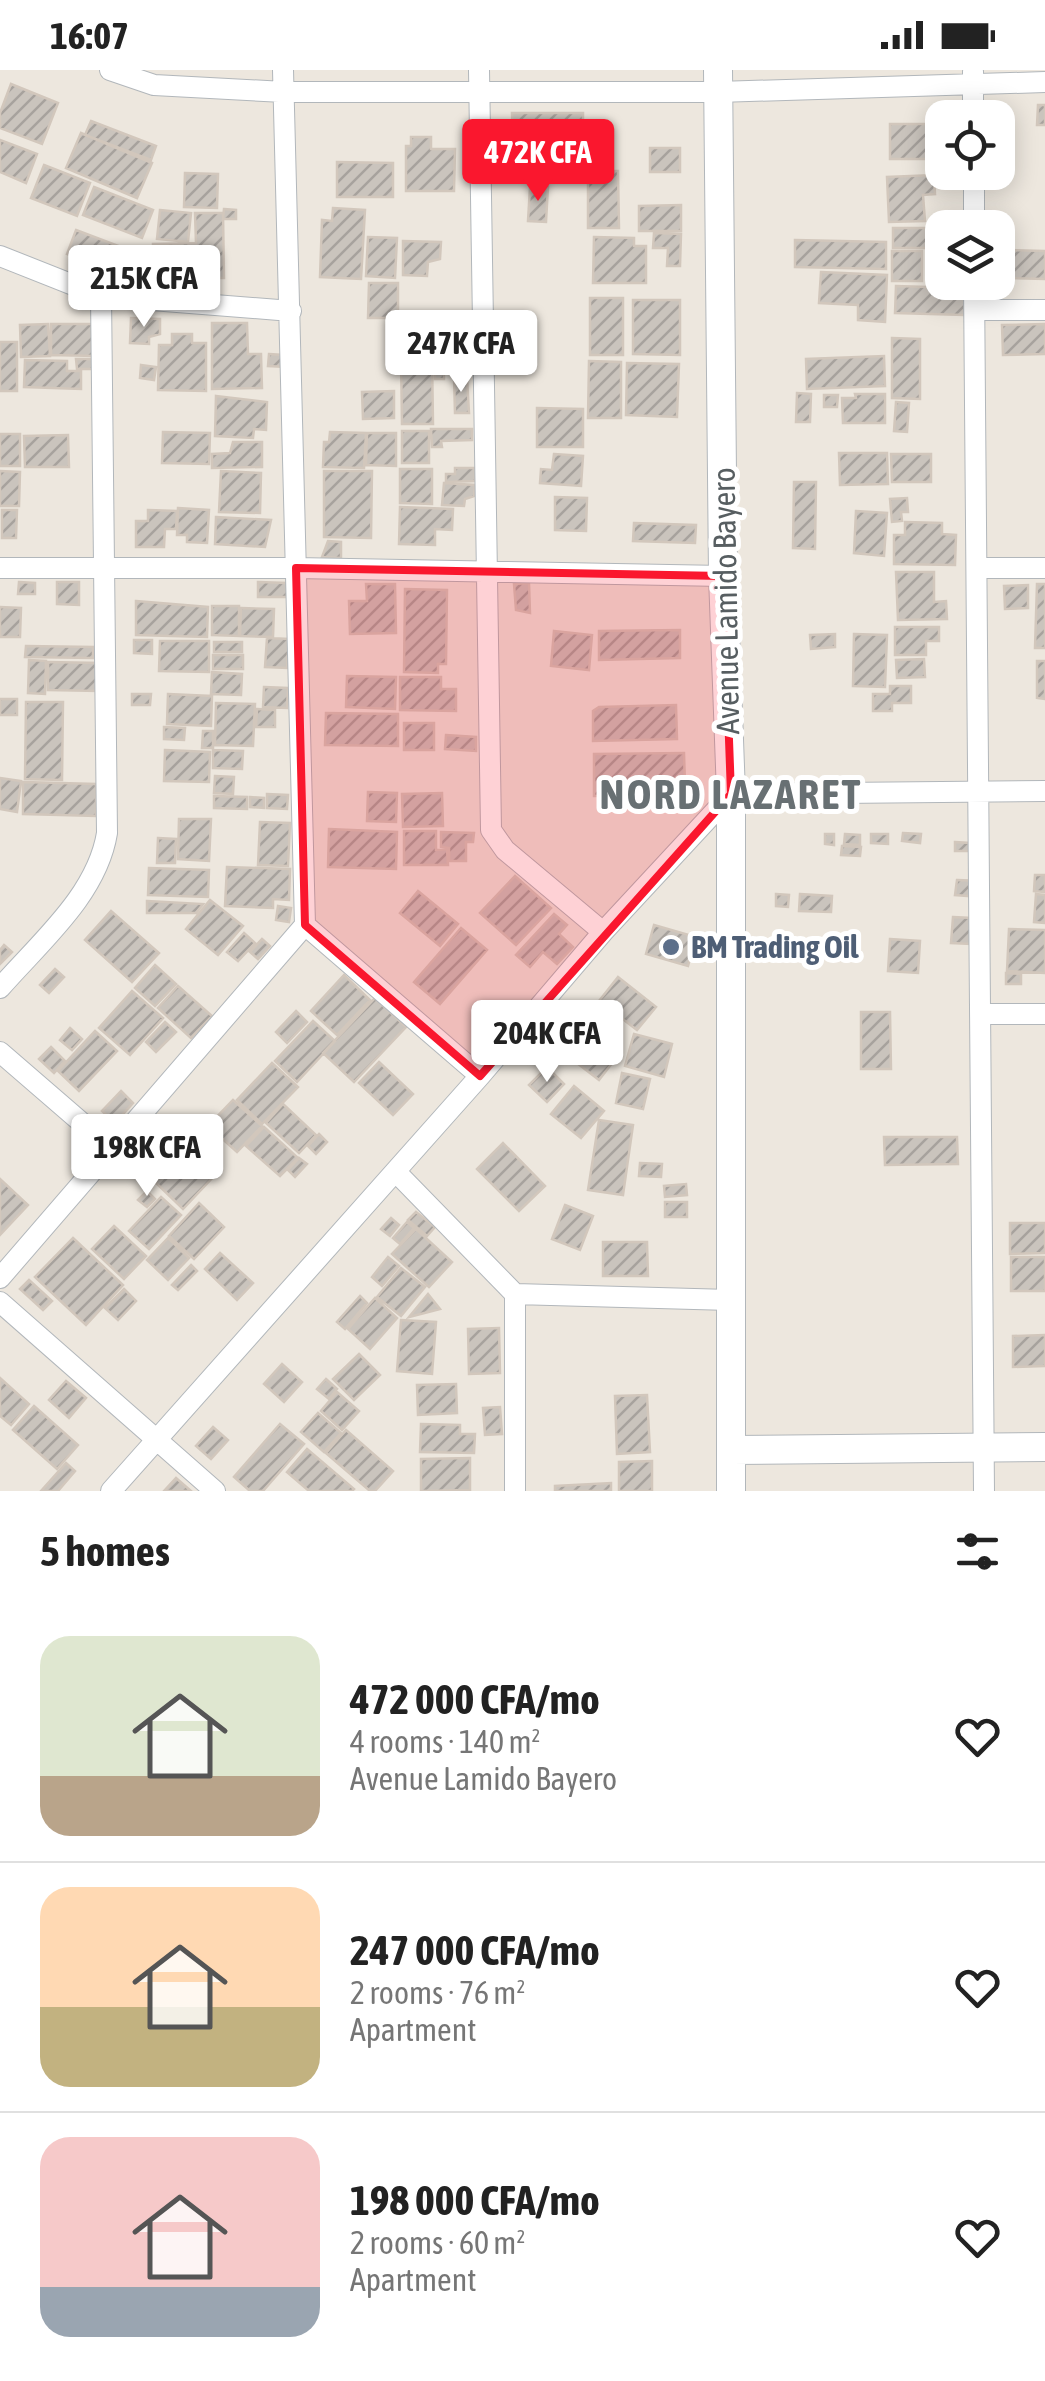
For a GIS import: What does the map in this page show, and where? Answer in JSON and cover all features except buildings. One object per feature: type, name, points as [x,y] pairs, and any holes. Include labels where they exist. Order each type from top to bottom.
[{"type":"street","points":[[110,70],[154,85],[284,92],[479,94],[718,81],[973,76],[1045,82]]},
{"type":"street","points":[[0,1278],[305,925],[284,70]]},
{"type":"street","points":[[479,70],[491,830],[505,850],[603,932]]},
{"type":"street","name":"Avenue Lamido Bayero","points":[[718,81],[723,576],[732,794],[731,1491]]},
{"type":"street","points":[[0,256],[101,296],[291,312]]},
{"type":"street","points":[[0,988],[90,884],[103,858],[106,833],[101,296]]},
{"type":"street","points":[[974,300],[984,1491]]},
{"type":"street","points":[[974,310],[1045,310]]},
{"type":"street","points":[[0,568],[296,568],[723,576]]},
{"type":"street","points":[[978,568],[1045,568]]},
{"type":"street","points":[[111,1491],[396,1172],[603,932],[732,794],[1045,791]]},
{"type":"street","points":[[305,925],[480,1076]]},
{"type":"street","points":[[981,1014],[1045,1014]]},
{"type":"street","points":[[0,1052],[111,1148]]},
{"type":"street","points":[[396,1172],[515,1294],[730,1300]]},
{"type":"street","points":[[515,1294],[515,1491]]},
{"type":"street","points":[[0,1302],[215,1491]]},
{"type":"street","points":[[732,1450],[1045,1447]]},
{"type":"highlighted area","points":[[296,568],[723,576],[731,794],[480,1076],[305,925]]},
{"type":"place","name":"BM Trading Oil","points":[[671,947]]},
{"type":"district","name":"NORD LAZARET","points":[[731,794]]}]
